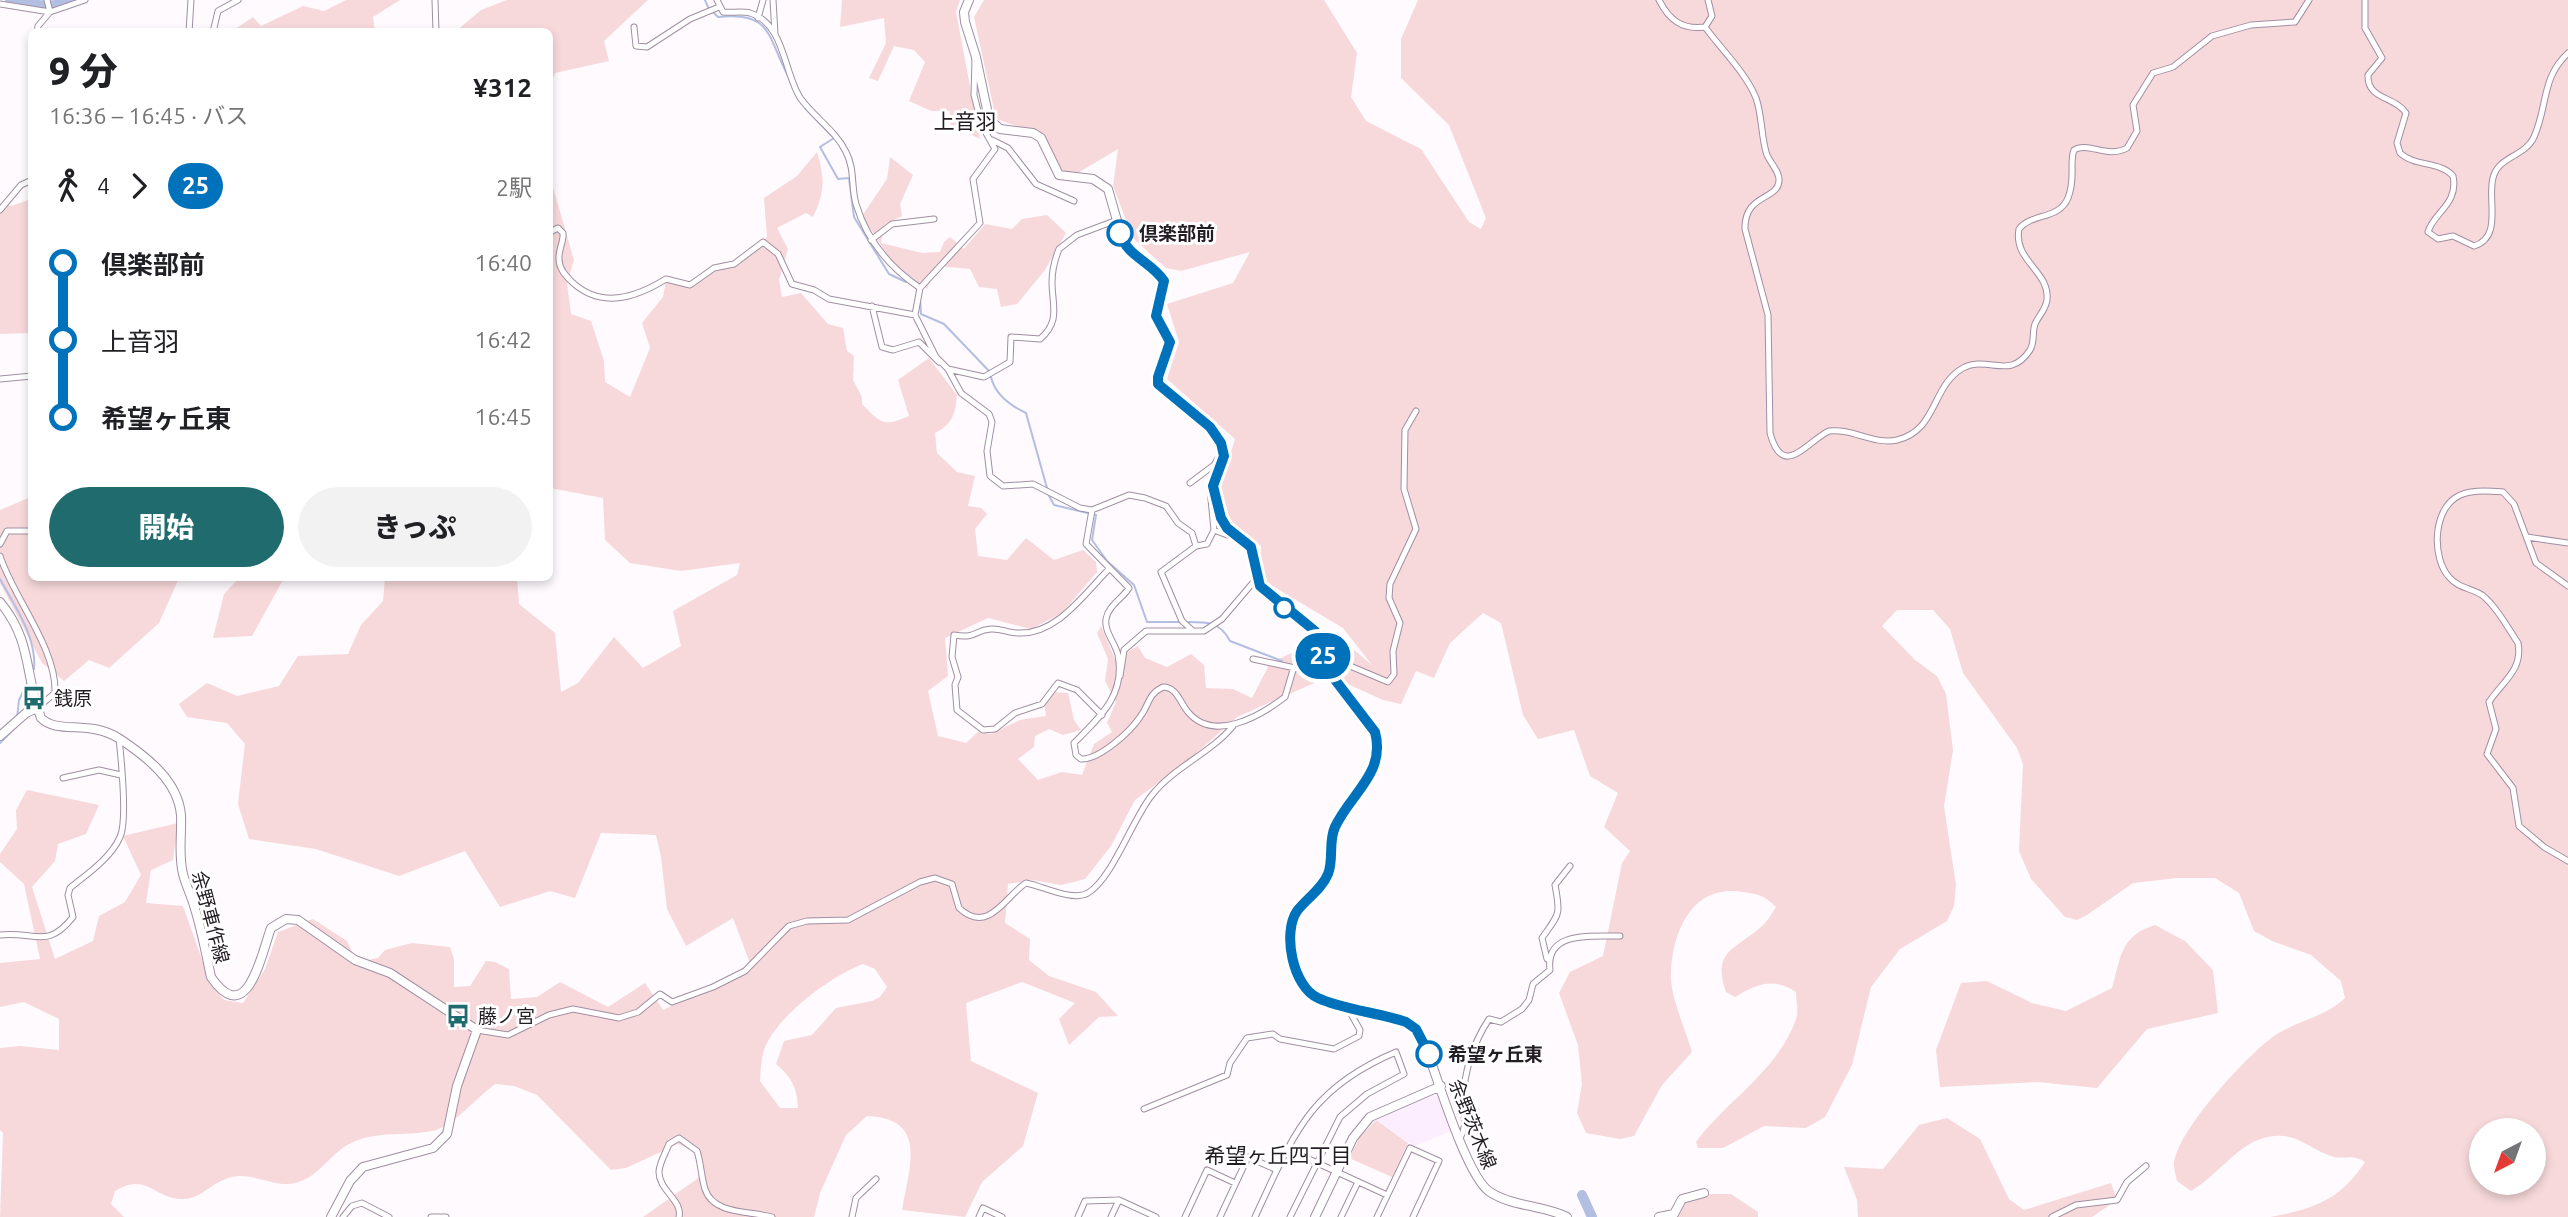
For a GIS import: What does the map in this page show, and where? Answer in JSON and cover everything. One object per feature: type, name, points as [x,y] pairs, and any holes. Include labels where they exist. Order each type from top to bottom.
[{"type":"main road","points":[[969,0],[964,12],[965,22],[993,126],[1041,138],[1059,175],[1093,178],[1102,183],[1111,194],[1124,245],[1164,281],[1156,316],[1170,342],[1158,384],[1210,427],[1224,452],[1213,486],[1223,524],[1245,540],[1253,551],[1257,578]]},
{"type":"main road","name":"余野茨木線","points":[[1257,578],[1266,593],[1315,631],[1322,644],[1324,661],[1333,679],[1375,732],[1378,755],[1374,768],[1336,826],[1328,875],[1298,911],[1291,938],[1303,984],[1317,998],[1384,1014],[1416,1029],[1481,1185],[1490,1193],[1567,1217]]},
{"type":"main road","points":[[0,602],[13,618],[24,643],[37,708],[26,713],[0,736]]},
{"type":"main road","name":"余野車作線","points":[[37,708],[47,725],[99,727],[119,738],[169,781],[175,791],[181,814],[180,863],[196,911],[211,977],[216,984],[232,994],[241,992],[257,976],[271,928],[286,919],[298,919],[355,960],[390,973],[477,1030]]},
{"type":"main road","points":[[331,1217],[350,1181],[363,1167],[433,1148],[447,1134],[457,1086],[477,1030]]},
{"type":"main road","points":[[1315,1217],[1353,1138],[1370,1117],[1441,1086]]},
{"type":"main road","points":[[1659,1217],[1674,1214],[1682,1199],[1704,1193]]},
{"type":"street","points":[[47,0],[50,12]]},
{"type":"street","points":[[0,4],[50,12],[85,0]]},
{"type":"street","points":[[189,28],[191,0]]},
{"type":"street","points":[[214,28],[218,11],[238,0]]},
{"type":"street","points":[[435,0],[436,28]]},
{"type":"street","points":[[758,18],[763,0]]},
{"type":"street","points":[[773,0],[775,34],[799,96],[839,139],[848,155],[854,177],[856,204],[871,240],[894,271],[920,288]]},
{"type":"street","points":[[1659,0],[1666,15],[1683,27],[1705,27]]},
{"type":"street","points":[[1705,27],[1712,16],[1709,0]]},
{"type":"street","points":[[1705,27],[1755,95],[1766,153],[1780,182],[1776,189],[1751,205],[1744,215],[1745,229],[1768,316],[1770,433],[1773,445],[1782,454],[1793,457],[1802,454],[1829,430],[1850,431],[1884,441],[1903,438],[1925,424],[1943,389],[1961,369],[1983,363],[1995,368],[2017,363],[2032,348],[2034,326],[2047,301],[2044,283],[2021,255],[2019,229],[2023,223],[2055,212],[2066,202],[2074,178],[2074,150],[2086,147],[2113,153],[2127,148],[2137,131],[2133,105],[2153,73],[2173,67],[2212,36],[2251,25],[2295,22],[2309,0]]},
{"type":"street","points":[[2365,0],[2365,29],[2382,58],[2368,75],[2369,87],[2377,95],[2399,105],[2406,113],[2397,148],[2403,157],[2445,169],[2453,176],[2454,188],[2448,203],[2441,217],[2429,227],[2428,232],[2438,239],[2453,236],[2474,246],[2489,234],[2494,174],[2499,165],[2534,139],[2550,73],[2568,53]]},
{"type":"street","points":[[634,27],[636,46],[647,47],[718,3],[723,12],[750,13],[775,34]]},
{"type":"street","points":[[38,28],[50,12]]},
{"type":"street","points":[[976,57],[974,95],[982,126],[992,139],[1008,148],[1037,184],[1074,201]]},
{"type":"street","points":[[992,139],[994,151],[973,179],[980,223],[920,288],[915,315],[961,393],[989,414],[992,429],[987,451],[990,476],[996,482],[1010,487],[1033,484],[1080,508],[1093,510],[1129,495],[1145,498],[1166,506],[1178,523],[1192,533],[1196,547]]},
{"type":"street","points":[[0,210],[21,185],[28,182]]},
{"type":"street","points":[[871,240],[892,224],[934,219]]},
{"type":"street","points":[[948,369],[984,377],[1010,362],[1011,337],[1040,339],[1048,332],[1056,307],[1052,282],[1059,249],[1077,235],[1117,220]]},
{"type":"street","points":[[553,230],[558,228],[564,236],[559,259],[564,274],[596,299],[607,300],[648,290],[666,279],[690,285],[713,268],[734,264],[763,242],[778,254],[792,284],[814,290],[829,299],[915,315]]},
{"type":"street","points":[[872,306],[882,347],[893,350],[919,342],[932,358],[942,363]]},
{"type":"street","points":[[0,379],[28,376]]},
{"type":"street","points":[[477,1030],[508,1035],[549,1015],[573,1009],[619,1018],[638,1012],[660,994],[672,1002],[713,988],[745,971],[789,926],[807,921],[848,920],[920,881],[935,878],[952,884],[959,908],[973,916],[992,914],[1002,908],[1018,888],[1026,883],[1079,895],[1089,892],[1101,880],[1127,837],[1133,821],[1153,793],[1233,725],[1285,697],[1295,668],[1303,662],[1343,663],[1381,682],[1388,682],[1394,674],[1393,652],[1400,623],[1390,598],[1390,584],[1416,529],[1404,489],[1405,430],[1416,411]]},
{"type":"street","points":[[1190,483],[1214,465],[1224,452]]},
{"type":"street","points":[[1192,630],[1182,621],[1161,572],[1196,547],[1207,544],[1214,530],[1210,489],[1213,486]]},
{"type":"street","points":[[2568,586],[2536,563],[2511,497],[2503,492],[2479,491],[2456,497],[2447,506],[2437,536],[2447,576],[2456,585],[2479,593],[2488,601],[2518,643],[2515,670],[2488,702],[2496,729],[2487,754],[2513,788],[2519,825],[2544,847],[2568,860]]},
{"type":"street","points":[[1093,510],[1086,544],[1129,586],[1110,610],[1106,623],[1118,653],[1113,701],[1074,743],[1076,755],[1081,759],[1092,758],[1120,737],[1140,719],[1149,695],[1163,687],[1173,690],[1187,711],[1206,726],[1233,725]]},
{"type":"street","points":[[1214,530],[1234,537],[1253,551]]},
{"type":"street","points":[[0,544],[7,531],[28,531]]},
{"type":"street","points":[[2527,537],[2568,543]]},
{"type":"street","points":[[0,556],[10,583],[24,603],[45,649],[55,686],[55,693],[37,708]]},
{"type":"street","points":[[1102,715],[1077,690],[1058,684],[1042,704],[1015,713],[995,729],[983,730],[957,709],[955,685],[958,677],[952,657],[954,635],[970,638],[990,629],[1019,633],[1043,629],[1069,611],[1109,569]]},
{"type":"street","points":[[1116,685],[1124,666],[1124,650],[1146,631],[1204,631],[1216,624],[1257,578]]},
{"type":"street","points":[[1253,659],[1295,668]]},
{"type":"street","points":[[0,935],[43,938],[54,936],[67,924],[74,912],[68,895],[70,888],[99,864],[120,839],[124,780],[121,775],[119,738]]},
{"type":"street","points":[[63,778],[99,771],[121,775]]},
{"type":"street","points":[[1460,1138],[1466,1129],[1463,1104],[1466,1073],[1477,1037],[1489,1019],[1501,1022],[1522,1009],[1529,1000],[1530,989],[1550,970],[1542,938],[1557,921],[1559,905],[1555,886],[1570,866]]},
{"type":"street","points":[[1549,962],[1553,947],[1572,938],[1620,936]]},
{"type":"street","points":[[1144,1109],[1227,1075],[1230,1063],[1247,1038],[1273,1034],[1280,1039],[1335,1049],[1354,1041],[1360,1030],[1346,1005]]},
{"type":"street","points":[[1255,1217],[1300,1125],[1327,1093],[1368,1064],[1396,1052],[1404,1074],[1352,1104],[1331,1131],[1290,1217]]},
{"type":"street","points":[[679,1217],[679,1206],[661,1181],[659,1170],[669,1144],[679,1138],[697,1151],[706,1192],[714,1202],[737,1212],[750,1211],[772,1217]]},
{"type":"street","points":[[1377,1217],[1410,1148],[1439,1161],[1413,1217]]},
{"type":"street","points":[[1287,1149],[1387,1195]]},
{"type":"street","points":[[1220,1217],[1248,1157],[1277,1170]]},
{"type":"street","points":[[2052,1217],[2076,1205],[2117,1200],[2127,1182],[2146,1167]]},
{"type":"street","points":[[1185,1217],[1207,1170],[1235,1184]]},
{"type":"street","points":[[852,1217],[856,1198],[876,1179]]},
{"type":"street","points":[[1341,1217],[1358,1182]]},
{"type":"street","points":[[1077,1217],[1085,1201],[1119,1200],[1156,1217]]},
{"type":"street","points":[[1111,1217],[1119,1200]]},
{"type":"street","points":[[343,1217],[352,1206],[362,1203],[389,1217]]},
{"type":"street","points":[[979,1217],[983,1208],[1002,1217]]},
{"type":"street","points":[[431,1217],[446,1217]]},
{"type":"shaded area","points":[[346,0],[400,0],[373,17],[375,28],[236,28],[253,17],[261,26],[303,6],[324,11]]},
{"type":"shaded area","points":[[507,0],[648,0],[604,41],[609,61],[555,73],[553,79],[553,28],[460,28],[481,10]]},
{"type":"shaded area","points":[[842,0],[960,0],[956,12],[980,139],[950,124],[950,111],[931,111],[909,101],[925,62],[914,50],[894,46],[878,81],[869,78],[886,43],[884,18],[840,27]]},
{"type":"shaded area","points":[[984,0],[1324,0],[1357,53],[1351,97],[1366,121],[1421,149],[1469,222],[1481,229],[1486,218],[1449,125],[1401,78],[1401,39],[1418,0],[2568,0],[2568,1217],[2270,1217],[2325,1201],[2346,1186],[2365,1162],[2353,1157],[2334,1157],[2296,1139],[2283,1136],[2256,1141],[2244,1148],[2191,1191],[2177,1181],[2174,1165],[2177,1151],[2213,1097],[2270,1039],[2328,1010],[2345,998],[2341,981],[2311,955],[2272,941],[2254,931],[2239,893],[2215,878],[2177,878],[2133,883],[2077,920],[2065,917],[2031,879],[2019,851],[2023,764],[2017,748],[1963,673],[1950,629],[1933,610],[1897,610],[1882,626],[1915,660],[1937,676],[1946,694],[1953,750],[1944,806],[1956,885],[1954,906],[1947,921],[1900,949],[1871,987],[1852,1065],[1825,1117],[1806,1128],[1764,1126],[1723,1148],[1698,1148],[1696,1142],[1708,1127],[1765,1070],[1777,1054],[1788,1037],[1797,1013],[1796,992],[1788,987],[1765,984],[1735,997],[1726,992],[1722,978],[1724,959],[1764,924],[1776,907],[1758,895],[1726,891],[1711,895],[1689,913],[1676,941],[1671,981],[1692,1052],[1662,1085],[1634,1136],[1620,1139],[1586,1133],[1577,1113],[1582,1084],[1578,1045],[1559,993],[1570,972],[1603,956],[1622,863],[1630,851],[1604,827],[1618,793],[1590,776],[1574,730],[1538,739],[1523,715],[1501,623],[1483,613],[1450,643],[1434,678],[1416,671],[1401,704],[1383,700],[1330,676],[1237,717],[1190,759],[1135,800],[1111,846],[1085,879],[1061,885],[1032,880],[1008,884],[1005,923],[1030,939],[1029,960],[1049,976],[1096,992],[1118,1016],[1099,1017],[1069,1045],[1059,1019],[1075,1003],[1022,982],[966,1003],[971,1061],[1038,1093],[1023,1146],[982,1182],[965,1217],[902,1210],[910,1162],[907,1136],[900,1126],[887,1119],[867,1116],[846,1135],[820,1193],[814,1217],[643,1217],[697,1179],[704,1169],[698,1153],[678,1144],[626,1168],[611,1170],[537,1095],[514,1086],[495,1084],[443,1127],[426,1132],[361,1139],[344,1147],[311,1176],[295,1183],[232,1177],[218,1182],[197,1196],[184,1199],[135,1184],[115,1191],[111,1204],[124,1217],[0,1217],[3,1133],[0,1130],[0,1048],[20,1046],[59,1050],[59,1019],[24,1002],[0,1007],[0,963],[40,959],[24,884],[0,862],[0,854],[17,829],[16,810],[27,790],[99,805],[86,834],[58,844],[55,861],[32,887],[55,959],[93,941],[99,916],[125,902],[141,875],[123,836],[178,823],[173,860],[151,870],[146,903],[183,906],[211,985],[224,1000],[243,1003],[265,969],[278,932],[313,919],[347,941],[357,962],[378,958],[385,950],[412,943],[450,947],[454,959],[454,987],[470,986],[486,961],[495,962],[509,969],[511,999],[537,997],[560,982],[608,1007],[645,983],[663,1010],[751,966],[733,918],[686,946],[667,909],[656,835],[601,833],[575,898],[550,891],[500,907],[465,851],[399,876],[316,849],[249,839],[238,804],[245,744],[227,723],[187,717],[179,704],[207,683],[237,696],[279,686],[298,656],[348,654],[361,625],[383,601],[385,581],[517,581],[519,604],[555,633],[561,692],[578,683],[614,637],[643,668],[681,646],[673,611],[737,575],[740,563],[681,571],[630,563],[605,540],[603,498],[553,489],[553,187],[574,260],[567,284],[571,314],[591,321],[604,361],[605,382],[630,397],[650,348],[642,323],[663,297],[666,281],[691,287],[709,273],[730,268],[767,237],[764,198],[797,176],[817,152],[822,185],[820,200],[813,217],[806,213],[777,228],[788,249],[779,280],[782,297],[801,293],[828,324],[843,328],[847,351],[854,356],[853,380],[862,397],[862,404],[883,422],[894,422],[909,416],[898,380],[929,358],[957,395],[952,418],[935,433],[937,453],[957,472],[975,476],[968,506],[981,508],[987,514],[975,529],[978,556],[1007,560],[1026,538],[1054,560],[1083,550],[1096,562],[1097,572],[1062,613],[1031,629],[988,618],[945,638],[948,676],[928,691],[938,736],[966,743],[979,731],[990,734],[1020,720],[1046,716],[1044,702],[1052,692],[1068,693],[1074,720],[1081,730],[1063,735],[1049,729],[1035,736],[1034,747],[1018,759],[1038,780],[1062,772],[1082,775],[1094,744],[1112,732],[1107,723],[1116,702],[1105,681],[1108,659],[1097,633],[1101,626],[1115,659],[1138,646],[1145,658],[1167,667],[1191,654],[1204,665],[1206,688],[1233,689],[1252,698],[1270,663],[1318,641],[1347,644],[1372,665],[1343,628],[1261,579],[1261,546],[1229,521],[1219,491],[1235,439],[1167,379],[1179,342],[1167,304],[1233,283],[1250,252],[1181,271],[1166,268],[1133,238],[1113,186],[1118,149],[1076,174],[1058,169],[1043,135],[996,119],[974,17]],"holes":[[[863,964],[875,969],[887,987],[880,997],[872,1001],[836,1008],[812,1035],[784,1041],[776,1064],[793,1083],[798,1108],[780,1108],[760,1081],[762,1056],[774,1031],[823,986]]]},
{"type":"shaded area","points":[[890,157],[913,175],[900,204],[902,216],[884,225],[881,243],[922,253],[940,252],[944,242],[950,237],[964,249],[985,224],[1012,229],[1022,219],[1047,215],[1066,233],[1045,270],[1017,304],[1001,307],[997,289],[979,287],[970,269],[937,266],[927,289],[898,271],[862,216],[887,179]]},
{"type":"shaded area","points":[[28,200],[28,333],[0,334],[0,203],[11,206]]},
{"type":"shaded area","points":[[28,498],[28,581],[178,581],[159,623],[109,668],[89,660],[64,681],[42,663],[0,583],[0,510]]},
{"type":"shaded area","points":[[236,581],[282,581],[252,636],[213,638],[224,594]]},
{"type":"shaded area","points":[[2155,925],[2185,941],[2213,970],[2218,1013],[2147,1029],[2097,1088],[2038,1082],[1940,1087],[1936,1050],[1961,983],[1987,981],[2032,1003],[2066,1011],[2112,988],[2120,957],[2128,942],[2135,935]]},
{"type":"shaded area","points":[[1432,1095],[1438,1097],[1452,1131],[1414,1146],[1376,1120]]},
{"type":"shaded area","points":[[1947,1118],[1980,1139],[2009,1199],[2024,1210],[2111,1183],[2117,1200],[2092,1217],[1858,1217],[1857,1200],[1844,1167],[1883,1169],[1919,1125]]},
{"type":"shaded area","points":[[1376,1120],[1408,1143],[1392,1177],[1349,1158],[1360,1137]]},
{"type":"shaded area","points":[[1708,1194],[1731,1194],[1758,1212],[1758,1217],[1675,1217],[1681,1205]]},
{"type":"waterway","points":[[10,0],[34,5],[51,5],[74,0]]},
{"type":"waterway","points":[[705,0],[718,17],[736,16],[758,22],[771,38],[788,76]]},
{"type":"waterway","points":[[805,108],[834,138],[820,147],[838,179],[849,178],[854,217],[889,274],[906,282]]},
{"type":"waterway","points":[[920,299],[921,314],[944,324],[990,372]]},
{"type":"waterway","points":[[991,377],[1004,399],[1026,413],[1047,488]]},
{"type":"waterway","points":[[1048,494],[1054,505],[1096,515],[1092,540],[1107,561],[1134,585],[1147,622],[1179,622]]},
{"type":"waterway","points":[[0,579],[29,634],[34,669]]},
{"type":"waterway","points":[[1188,622],[1213,624],[1222,630],[1230,641],[1282,661]]},
{"type":"waterway","points":[[17,718],[19,700],[27,684]]},
{"type":"waterway","points":[[0,743],[16,727]]},
{"type":"waterway","points":[[1582,1195],[1592,1217]]},
{"type":"bus line","name":"25","points":[[1120,233],[1130,253],[1161,275],[1164,281],[1165,288],[1156,316],[1170,342],[1169,353],[1160,369],[1158,384],[1210,427],[1221,443],[1224,456],[1214,477],[1213,486],[1223,524],[1251,547],[1255,574],[1266,593],[1320,636],[1326,668],[1375,732],[1378,744],[1374,768],[1333,833],[1328,875],[1293,919],[1291,938],[1296,967],[1303,984],[1317,998],[1406,1022],[1416,1029],[1429,1054]]},
{"type":"place","name":"倶楽部前","points":[[1120,233]]},
{"type":"place","name":"銭原","points":[[34,698]]},
{"type":"place","name":"藤ノ宮","points":[[458,1016]]},
{"type":"place","name":"希望ヶ丘東","points":[[1429,1054]]},
{"type":"district","name":"上音羽","points":[[965,122]]},
{"type":"district","name":"希望ヶ丘四丁目","points":[[1278,1156]]}]
